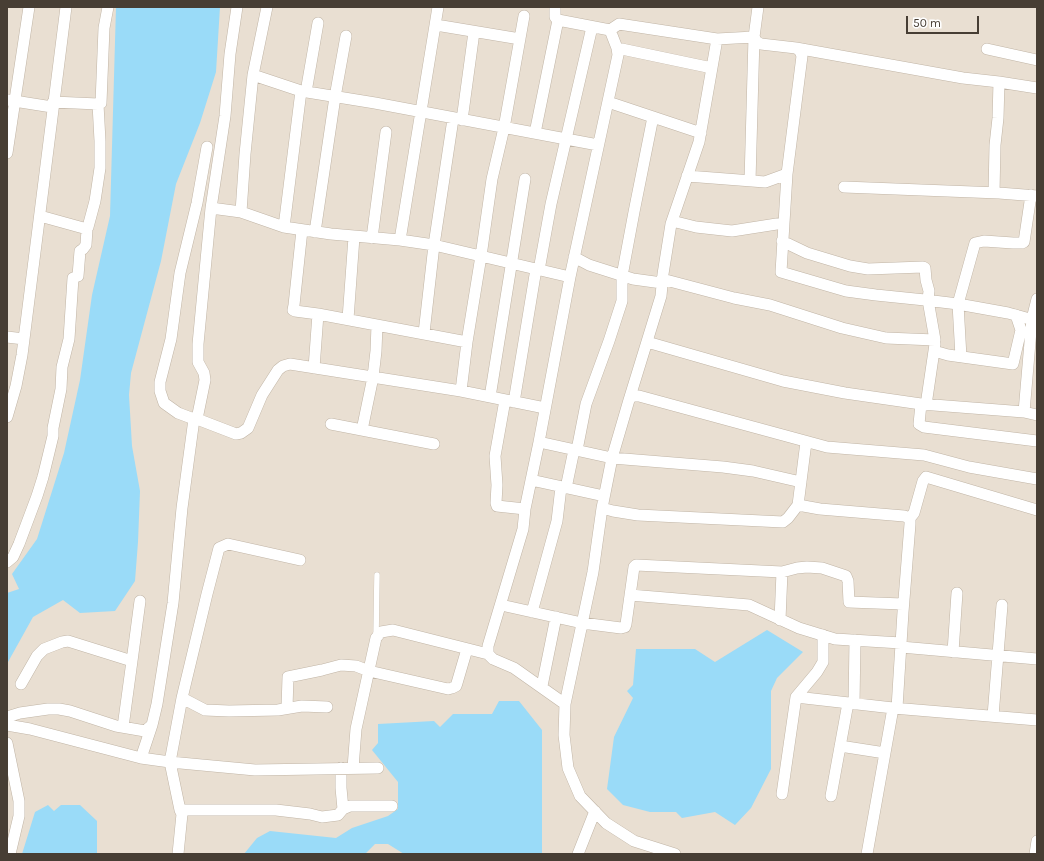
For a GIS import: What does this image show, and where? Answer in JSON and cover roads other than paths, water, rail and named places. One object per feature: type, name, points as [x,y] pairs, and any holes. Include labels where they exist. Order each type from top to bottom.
[{"type":"street","points":[[7,154],[11,101],[29,7]]},
{"type":"street","points":[[7,417],[16,386],[24,339],[66,7]]},
{"type":"street","points":[[11,101],[53,105],[98,104],[102,101],[104,28],[108,7]]},
{"type":"street","points":[[141,758],[152,725],[173,603],[182,508],[195,419],[205,380],[197,358],[211,208],[225,116],[230,54],[237,7]]},
{"type":"street","points":[[241,212],[253,75],[267,7]]},
{"type":"street","points":[[400,240],[438,7]]},
{"type":"street","points":[[535,133],[558,20],[555,17],[555,7]]},
{"type":"street","points":[[750,181],[754,37],[758,7]]},
{"type":"street","points":[[461,391],[492,179],[504,128],[524,16]]},
{"type":"street","points":[[558,20],[610,30],[619,24],[717,39],[754,37]]},
{"type":"street","points":[[284,227],[304,91],[318,23]]},
{"type":"street","points":[[436,25],[520,39]]},
{"type":"street","points":[[525,509],[497,506],[495,456],[510,401],[551,204],[592,27]]},
{"type":"street","points":[[488,654],[488,646],[524,529],[525,509],[570,277],[618,55],[610,30]]},
{"type":"street","points":[[424,334],[434,245],[474,32]]},
{"type":"street","points":[[315,232],[335,97],[346,36]]},
{"type":"street","points":[[754,37],[757,42],[761,44],[796,48],[963,78],[1037,88]]},
{"type":"street","points":[[675,854],[634,840],[606,824],[580,796],[568,768],[564,735],[565,704],[593,572],[604,496],[612,458],[661,296],[668,234],[699,142],[717,39]]},
{"type":"street","points":[[617,48],[712,68]]},
{"type":"street","points":[[796,48],[800,51],[802,56],[787,174],[780,271],[782,273],[846,291],[958,304],[1035,320]]},
{"type":"street","points":[[987,49],[1037,60]]},
{"type":"street","points":[[253,75],[304,91],[598,145]]},
{"type":"street","points":[[994,193],[999,82]]},
{"type":"street","points":[[608,102],[701,133]]},
{"type":"street","points":[[7,562],[13,557],[19,544],[37,496],[53,436],[53,428],[61,389],[62,367],[69,339],[73,278],[78,276],[80,251],[86,245],[87,229],[95,201],[100,168],[98,104]]},
{"type":"street","points":[[532,612],[586,404],[622,301],[622,276],[653,117]]},
{"type":"street","points":[[372,238],[386,132]]},
{"type":"street","points":[[207,147],[198,203],[180,273],[171,339],[160,382],[160,391],[164,403],[178,413],[236,434],[241,433],[248,428],[262,395],[278,370],[283,366],[290,364],[461,391],[545,408]]},
{"type":"street","points":[[687,176],[765,182],[787,174]]},
{"type":"street","points":[[490,397],[525,179]]},
{"type":"street","points":[[844,187],[1034,196],[1024,242],[1013,243],[984,241],[975,243],[958,304],[961,357]]},
{"type":"street","points":[[211,208],[241,212],[284,227],[302,230],[434,245],[570,277]]},
{"type":"street","points":[[40,216],[87,229]]},
{"type":"street","points":[[672,221],[696,227],[732,231],[784,223]]},
{"type":"street","points":[[302,230],[295,311],[377,324],[467,342]]},
{"type":"street","points":[[348,319],[354,237]]},
{"type":"street","points":[[782,241],[807,253],[850,266],[868,269],[923,266],[925,268],[929,291],[928,300],[935,340],[924,405],[919,424],[924,427],[1037,441]]},
{"type":"street","points":[[574,257],[589,265],[633,279],[662,281],[770,305],[842,328],[886,338],[935,340]]},
{"type":"street","points":[[1024,412],[1037,299]]},
{"type":"street","points":[[314,368],[318,314]]},
{"type":"street","points":[[934,351],[961,357],[1013,364],[1021,330],[1016,315]]},
{"type":"street","points":[[362,430],[373,376],[377,324]]},
{"type":"street","points":[[7,337],[24,339]]},
{"type":"street","points":[[647,342],[783,381],[845,393],[924,405],[1024,412],[1037,415]]},
{"type":"street","points":[[629,400],[632,396],[639,396],[827,447],[924,455],[969,467],[1037,479]]},
{"type":"street","points":[[331,424],[434,444]]},
{"type":"street","points":[[539,442],[612,458],[723,467],[753,471],[801,482]]},
{"type":"street","points":[[602,508],[638,515],[783,522],[798,505],[806,442]]},
{"type":"street","points":[[867,854],[885,753],[895,708],[910,518],[914,513],[923,481],[926,478],[1037,510]]},
{"type":"street","points":[[531,480],[604,496]]},
{"type":"street","points":[[798,505],[820,509],[904,516],[910,518]]},
{"type":"street","points":[[178,854],[182,814],[170,762],[182,698],[219,548],[228,544],[300,560]]},
{"type":"street","points":[[501,605],[582,623],[621,628],[625,627],[634,567],[636,565],[782,572],[797,568],[822,568],[846,576],[848,581],[849,602],[903,604]]},
{"type":"street","points":[[780,620],[782,572]]},
{"type":"street","points":[[953,652],[957,593]]},
{"type":"street","points":[[630,595],[749,605],[800,628],[835,638],[953,652],[1037,659]]},
{"type":"street","points":[[123,727],[140,601]]},
{"type":"street","points":[[993,716],[1002,605]]},
{"type":"street","points":[[542,686],[556,617]]},
{"type":"street","points":[[353,768],[356,729],[376,638],[381,632],[393,630],[488,654],[492,658],[514,668],[542,686],[565,704]]},
{"type":"street","points":[[782,794],[796,697],[817,672],[823,662],[823,635]]},
{"type":"street","points":[[831,796],[840,746],[851,703],[855,640]]},
{"type":"street","points":[[21,684],[37,656],[44,649],[62,642],[68,641],[132,661]]},
{"type":"street","points":[[287,708],[288,678],[290,676],[341,665],[356,666],[369,671],[448,689],[452,688],[458,683],[467,649]]},
{"type":"street","points":[[796,697],[895,708],[1037,720]]},
{"type":"street","points":[[182,698],[205,710],[230,712],[278,710],[302,706],[327,707]]},
{"type":"street","points":[[7,716],[48,709],[59,709],[70,710],[99,721],[145,731],[152,725]]},
{"type":"street","points":[[7,725],[30,729],[141,758],[170,762],[255,770],[378,768]]},
{"type":"street","points":[[7,743],[19,801],[18,816],[10,854]]},
{"type":"street","points":[[840,746],[885,753]]},
{"type":"street","points":[[341,768],[343,809]]},
{"type":"street","points":[[180,810],[276,810],[322,817],[338,815],[343,809],[350,806],[392,806]]},
{"type":"street","points":[[578,854],[595,811]]},
{"type":"street","points":[[1036,854],[1037,841]]},
{"type":"lane","points":[[376,638],[377,575]]},
{"type":"water","points":[[116,7],[220,7],[216,72],[200,123],[176,184],[161,261],[131,373],[129,395],[132,446],[140,491],[135,581],[115,611],[80,613],[63,600],[33,617],[8,662],[7,593],[19,589],[12,574],[37,539],[64,453],[80,380],[92,295],[110,216]]},
{"type":"water","points":[[767,630],[803,652],[777,678],[771,691],[771,769],[751,808],[735,825],[715,812],[682,818],[676,812],[650,812],[623,805],[607,789],[614,737],[633,698],[627,691],[633,685],[636,649],[695,649],[715,662]]},
{"type":"water","points":[[499,701],[519,701],[542,730],[542,854],[404,854],[388,844],[375,844],[365,854],[244,854],[257,838],[270,831],[336,838],[352,828],[388,816],[398,809],[398,782],[372,750],[378,743],[378,724],[434,721],[440,727],[453,714],[492,714]]},
{"type":"water","points":[[48,805],[54,811],[61,805],[80,805],[97,821],[97,854],[22,854],[35,812]]}]
